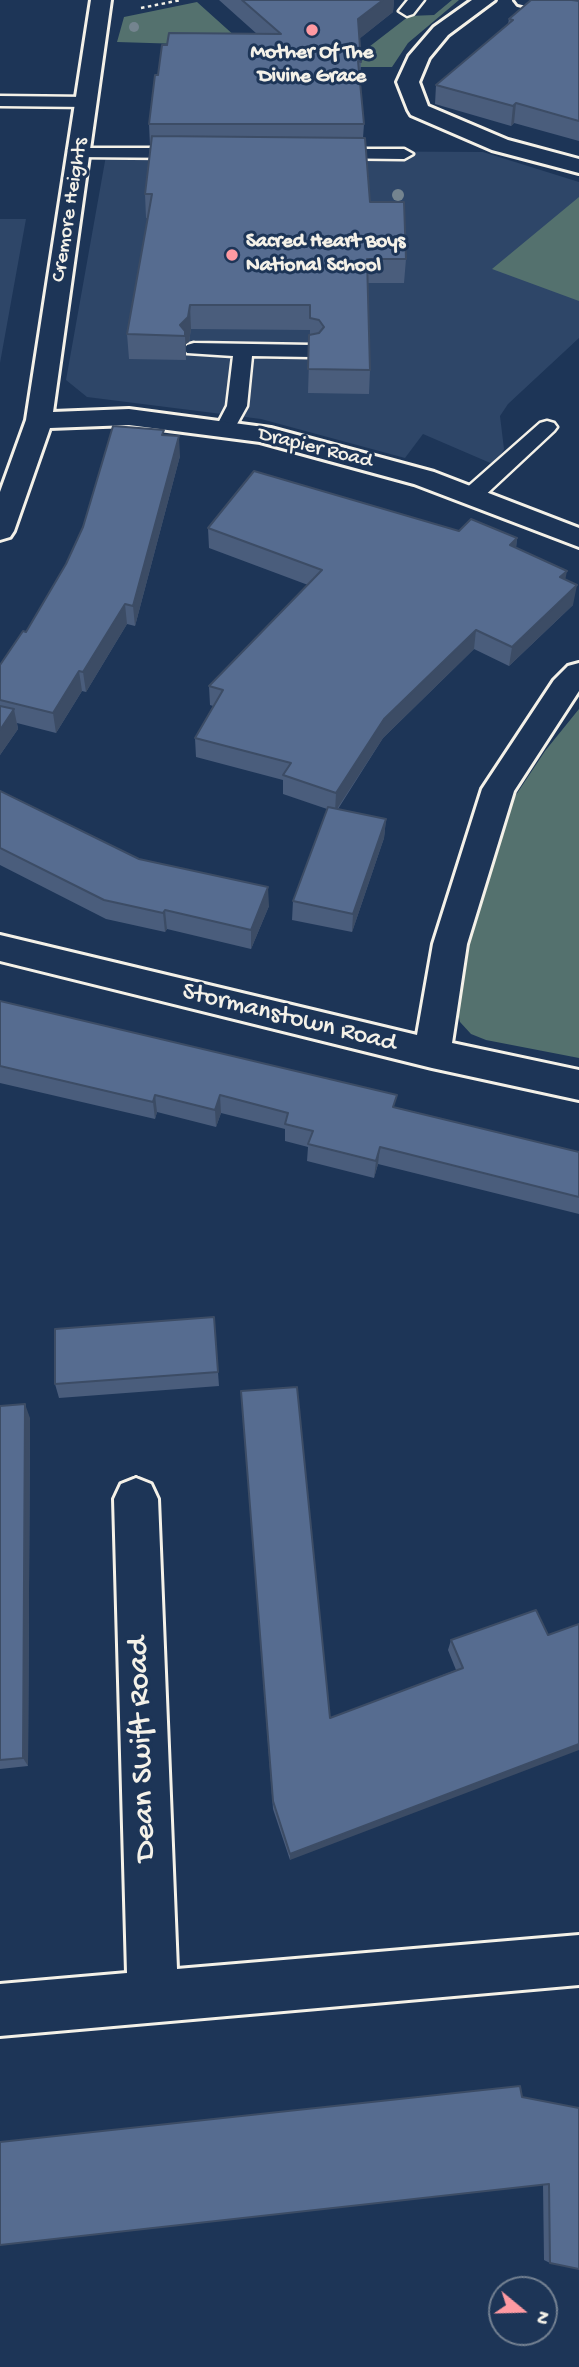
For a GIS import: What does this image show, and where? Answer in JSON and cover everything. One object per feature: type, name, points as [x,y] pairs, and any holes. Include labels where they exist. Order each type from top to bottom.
[{"type":"street","name":"Cremore Heights","points":[[0,531],[39,419],[101,0]]},
{"type":"street","points":[[485,0],[441,31],[419,57],[408,82],[419,110],[500,145],[579,166]]},
{"type":"street","points":[[524,0],[579,13]]},
{"type":"street","name":"Drapier Road","points":[[39,419],[129,417],[225,429],[286,441],[424,478],[579,538]]},
{"type":"street","points":[[432,1054],[450,944],[498,789],[565,687],[579,673]]},
{"type":"street","name":"Stormanstown Road","points":[[0,948],[432,1054],[579,1085]]},
{"type":"street","name":"Dean Swift Road","points":[[136,1499],[153,1998]]},
{"type":"street","points":[[0,2010],[579,1960]]},
{"type":"lane","points":[[0,101],[87,102]]},
{"type":"lane","points":[[80,153],[201,153]]},
{"type":"lane","points":[[309,154],[404,154]]},
{"type":"lane","points":[[194,349],[311,351]]},
{"type":"lane","points":[[225,429],[237,406],[243,351]]},
{"type":"lane","points":[[471,496],[547,427]]},
{"type":"path","points":[[133,9],[181,0]]},
{"type":"shaded area","points":[[107,150],[483,152],[579,182],[579,338],[508,404],[500,416],[504,449],[495,465],[423,434],[405,458],[261,419],[87,397],[66,380]]},
{"type":"shaded area","points":[[0,219],[26,219],[0,363]]},
{"type":"green space","points":[[452,0],[459,0],[408,43],[392,67],[343,67],[409,16],[434,15]]},
{"type":"green space","points":[[197,2],[246,46],[117,42],[124,17]]},
{"type":"green space","points":[[579,197],[579,301],[492,269]]},
{"type":"green space","points":[[579,709],[579,1058],[486,1040],[471,1034],[460,1022],[456,1004],[463,938],[482,868],[510,804],[545,751]]},
{"type":"building","points":[[242,0],[383,0],[358,19],[361,62],[358,61],[364,124],[149,124],[155,75],[158,75],[162,45],[167,45],[169,33],[281,34]]},
{"type":"building","points":[[531,0],[579,1],[579,121],[436,85],[513,20],[509,19]]},
{"type":"building","name":"Sacred Heart Boys National School","points":[[152,136],[365,138],[370,202],[404,202],[406,259],[367,259],[370,370],[308,369],[309,335],[319,333],[324,327],[319,320],[310,318],[310,305],[190,305],[188,317],[180,325],[185,336],[127,334],[152,194],[145,194]]},
{"type":"building","points":[[113,426],[164,430],[162,435],[179,436],[133,606],[125,604],[83,672],[79,671],[53,713],[0,700],[0,665],[23,631],[26,632],[66,564],[83,527]]},
{"type":"building","points":[[254,471],[459,531],[471,519],[517,538],[510,545],[567,571],[560,577],[577,585],[512,647],[476,630],[384,719],[336,793],[283,775],[291,763],[195,738],[223,690],[209,686],[322,570],[208,528]]},
{"type":"building","points":[[0,706],[14,709],[0,730]]},
{"type":"building","points":[[0,791],[139,859],[268,887],[251,930],[165,910],[163,913],[104,900],[0,848]]},
{"type":"building","points":[[328,807],[386,819],[353,914],[293,901]]},
{"type":"building","points":[[0,1001],[397,1095],[393,1107],[579,1152],[579,1197],[380,1147],[376,1161],[308,1144],[313,1131],[285,1124],[288,1113],[220,1095],[215,1110],[155,1095],[153,1102],[0,1066]]},
{"type":"building","points":[[214,1317],[218,1372],[55,1384],[55,1329]]},
{"type":"building","points":[[297,1387],[330,1718],[463,1668],[451,1640],[536,1610],[548,1635],[579,1624],[579,1744],[290,1854],[273,1801],[241,1391]]},
{"type":"building","points":[[25,1404],[23,1758],[0,1760],[0,1406]]},
{"type":"building","points":[[520,2086],[522,2097],[579,2108],[579,2269],[550,2263],[549,2184],[0,2245],[0,2142]]},
{"type":"place","name":"Mother Of The Divine Grace","points":[[312,30]]},
{"type":"place","name":"Sacred Heart Boys National School","points":[[232,255]]}]
